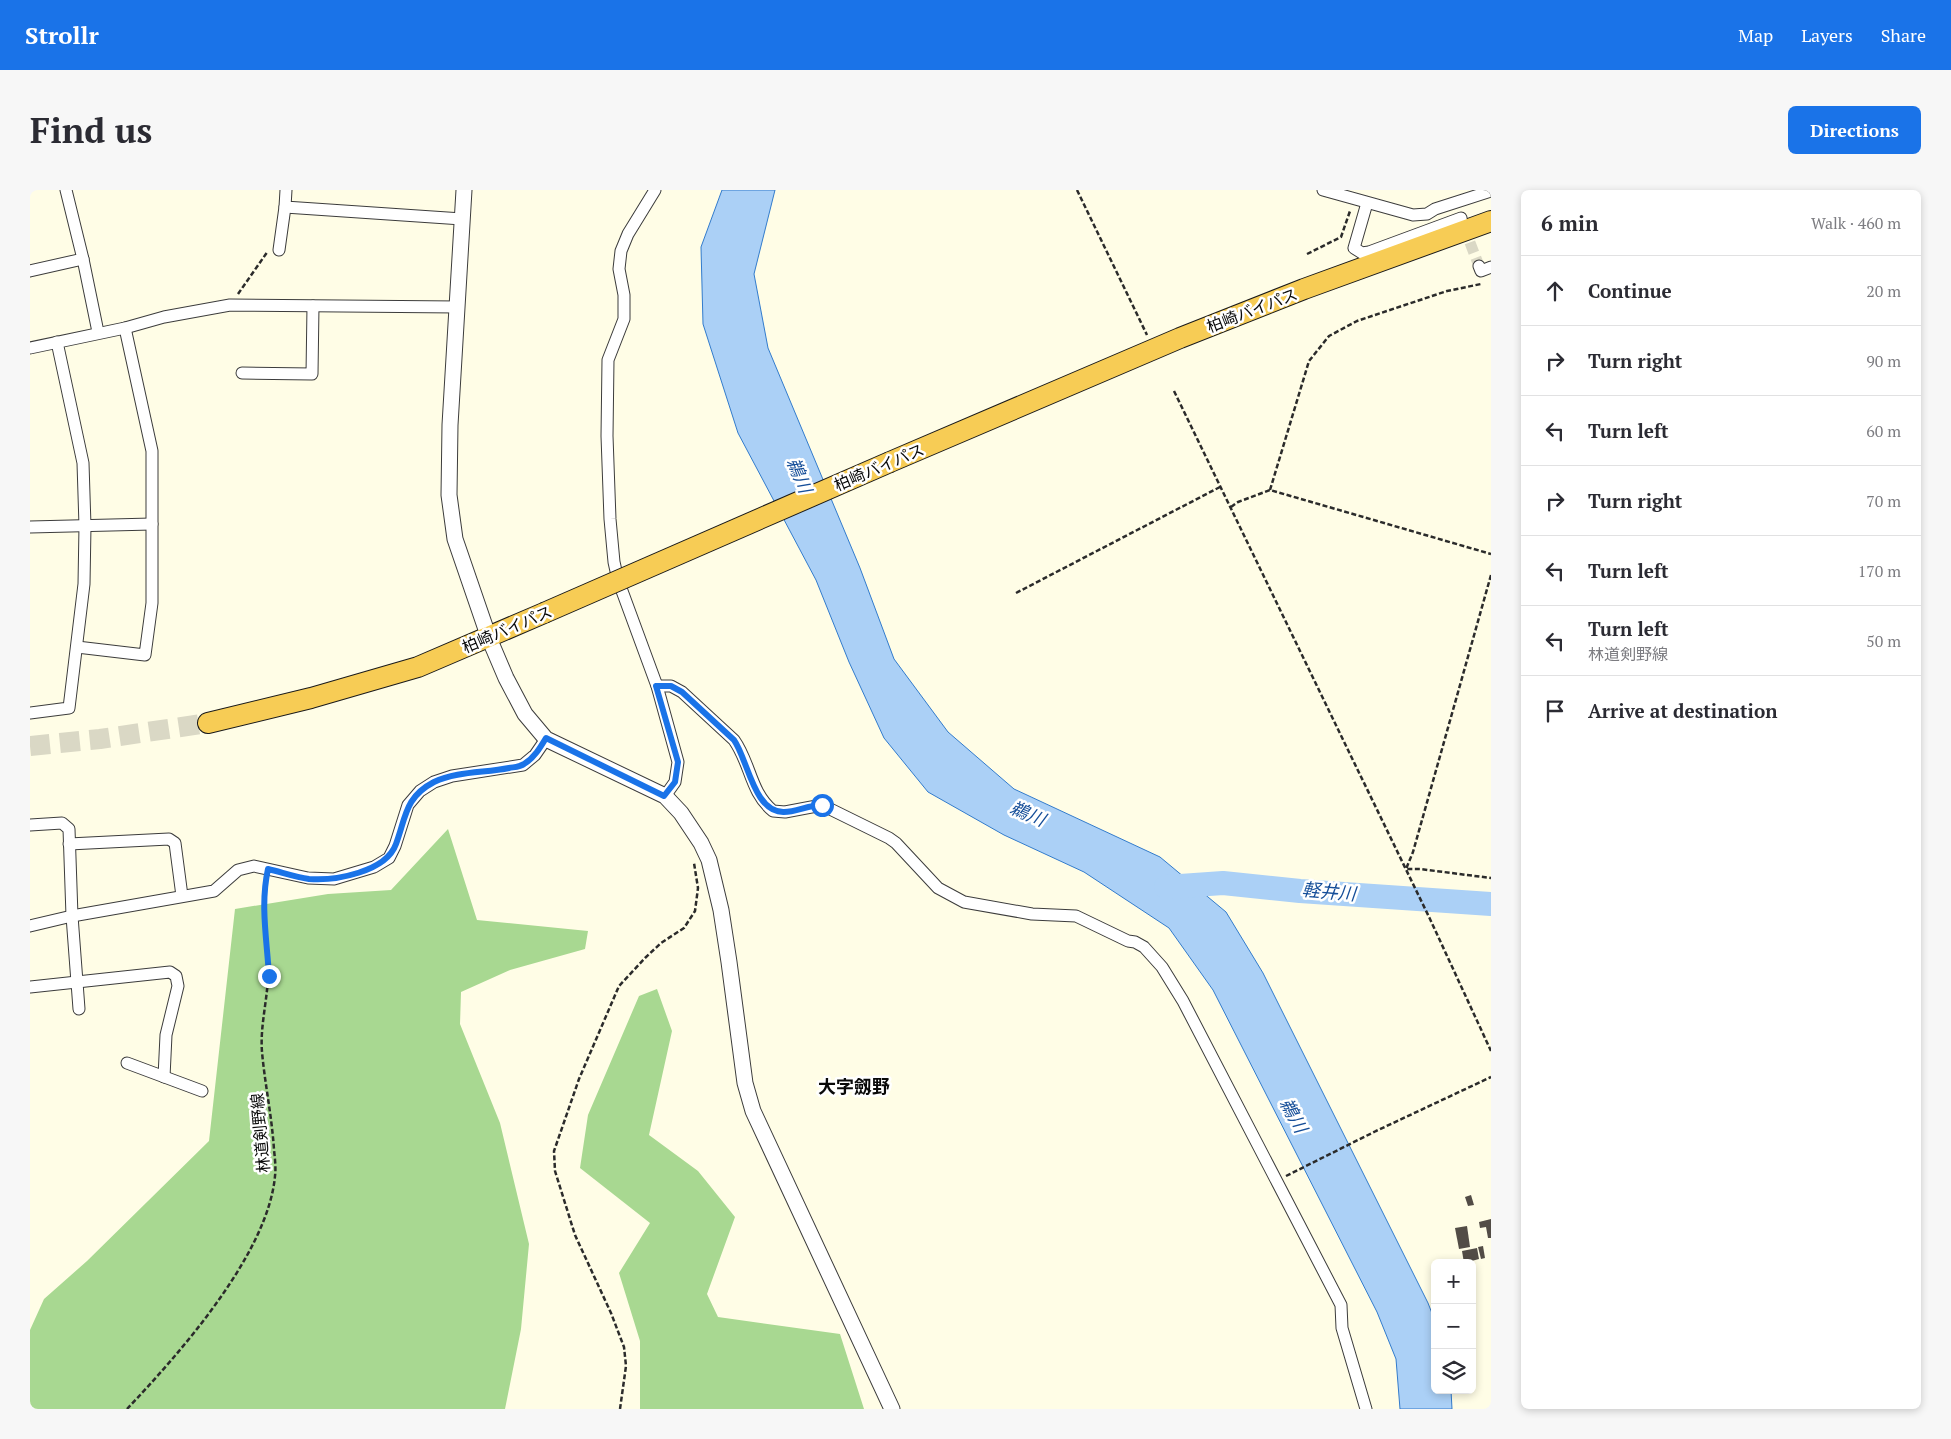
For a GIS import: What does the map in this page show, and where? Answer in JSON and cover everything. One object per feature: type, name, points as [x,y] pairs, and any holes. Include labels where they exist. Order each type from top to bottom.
[{"type":"highway","name":"柏崎バイパス","points":[[208,723],[311,698],[418,666],[489,638],[890,462],[1180,338],[1304,289],[1491,221]]},
{"type":"street","points":[[66,190],[98,332]]},
{"type":"street","points":[[279,250],[286,190]]},
{"type":"street","points":[[464,190],[450,425],[449,495],[455,539],[489,638],[506,678],[525,714],[546,738],[664,796],[681,813],[701,843],[709,860],[725,933],[745,1083],[750,1104],[761,1132],[892,1409]]},
{"type":"street","points":[[655,190],[628,234],[621,251],[619,269],[624,295],[624,319],[608,360],[606,381],[610,518],[614,562],[618,580],[656,686],[678,762],[675,782],[664,796]]},
{"type":"street","points":[[1323,190],[1413,215],[1427,214],[1435,209],[1491,191]]},
{"type":"street","points":[[1367,203],[1354,248],[1362,253],[1461,218],[1462,222]]},
{"type":"street","points":[[285,207],[462,219]]},
{"type":"street","points":[[30,271],[83,259]]},
{"type":"street","points":[[1479,266],[1480,271],[1491,267]]},
{"type":"street","points":[[30,348],[98,332],[125,328],[164,317],[230,305],[458,307]]},
{"type":"street","points":[[242,373],[312,374],[313,306]]},
{"type":"street","points":[[77,647],[145,655],[152,603],[152,451],[125,328]]},
{"type":"street","points":[[30,713],[70,708],[84,584],[83,463],[57,342]]},
{"type":"street","points":[[30,527],[152,524]]},
{"type":"street","points":[[656,686],[671,686],[682,692],[734,740],[740,749],[759,798],[773,811],[785,812],[822,805],[889,838],[938,888],[964,902],[1032,914],[1076,916],[1128,941],[1135,942],[1148,951],[1162,966],[1183,1001],[1341,1305],[1342,1328],[1366,1409]]},
{"type":"street","points":[[30,926],[72,916],[214,890],[238,870],[254,866],[308,878],[334,879],[374,867],[388,858],[396,846],[408,805],[420,791],[434,782],[452,776],[522,766],[535,755],[546,738]]},
{"type":"street","points":[[30,825],[62,822],[69,829],[72,916],[79,1009]]},
{"type":"street","points":[[70,844],[169,839],[175,843],[182,896]]},
{"type":"street","points":[[30,988],[170,972],[176,976],[178,986],[166,1035],[164,1077]]},
{"type":"street","points":[[127,1063],[202,1091]]},
{"type":"path","points":[[1077,190],[1148,337]]},
{"type":"path","points":[[1307,254],[1343,235],[1354,199]]},
{"type":"path","points":[[230,305],[282,232]]},
{"type":"path","points":[[1270,490],[1309,361],[1329,336],[1357,321],[1447,291],[1485,282]]},
{"type":"path","points":[[1174,391],[1407,871],[1491,1051]]},
{"type":"path","points":[[1016,592],[1220,487]]},
{"type":"path","points":[[1231,507],[1238,502],[1270,490],[1491,554]]},
{"type":"path","points":[[1407,871],[1491,575]]},
{"type":"path","points":[[620,1409],[626,1366],[624,1346],[612,1313],[575,1235],[554,1171],[554,1151],[580,1079],[620,986],[629,974],[661,943],[684,928],[695,912],[698,888],[694,854],[695,847],[701,843]]},
{"type":"path","name":"林道剣野線","points":[[127,1409],[180,1350],[206,1316],[236,1271],[261,1228],[270,1202],[275,1176],[274,1153],[262,1052],[263,1020],[269,976],[264,925],[264,888],[268,869]]},
{"type":"path","points":[[1407,871],[1420,869],[1491,878]]},
{"type":"path","points":[[1283,1178],[1376,1131],[1491,1077]]},
{"type":"green space","points":[[448,829],[477,920],[588,931],[585,949],[510,970],[461,992],[460,1024],[500,1123],[529,1244],[521,1329],[505,1409],[30,1409],[30,1330],[44,1299],[87,1261],[209,1141],[235,909],[328,894],[391,890]]},
{"type":"green space","points":[[657,989],[672,1031],[649,1135],[698,1171],[735,1217],[707,1294],[718,1317],[840,1334],[864,1409],[640,1409],[640,1341],[619,1273],[650,1223],[580,1168],[588,1115],[639,996]]},
{"type":"water","name":"鵜川","points":[[722,190],[775,190],[754,274],[768,348],[860,568],[894,659],[948,732],[1014,789],[1160,857],[1226,912],[1263,973],[1428,1303],[1431,1311],[1431,1394],[1451,1394],[1452,1409],[1400,1409],[1396,1359],[1377,1312],[1213,990],[1169,928],[1084,872],[1004,835],[928,792],[884,738],[849,662],[816,580],[738,433],[703,324],[701,247]]},
{"type":"building","points":[[1471,1195],[1474,1205],[1468,1206],[1465,1197]]},
{"type":"building","points":[[1491,1219],[1491,1238],[1488,1238],[1486,1227],[1480,1228],[1479,1222]]},
{"type":"building","points":[[1467,1226],[1470,1247],[1459,1249],[1455,1228]]},
{"type":"building","points":[[1483,1246],[1485,1258],[1481,1259],[1478,1247]]},
{"type":"building","points":[[1477,1248],[1479,1259],[1463,1259],[1462,1251]]},
{"type":"waterway","name":"軽井川","points":[[1166,887],[1223,883],[1300,891],[1491,904]]},
{"type":"tunnel","points":[[1464,227],[1479,266]]},
{"type":"tunnel","points":[[30,746],[100,739],[208,723]]},
{"type":"district","name":"大字劔野","points":[[854,1086]]},
{"type":"route","points":[[269,976],[264,925],[264,888],[268,869],[308,878],[334,879],[374,867],[388,858],[396,846],[408,805],[420,791],[434,782],[452,776],[522,766],[535,755],[546,738],[664,796],[675,782],[678,762],[656,686],[671,686],[682,692],[734,740],[740,749],[759,798],[773,811],[785,812],[822,805]]}]
